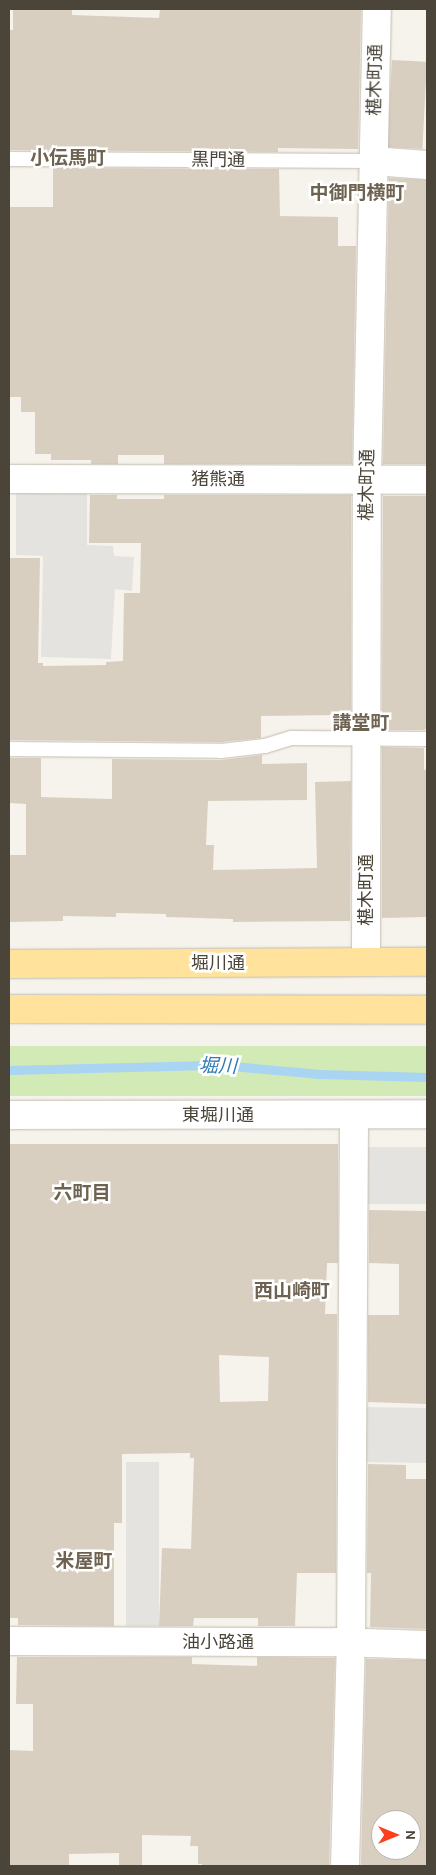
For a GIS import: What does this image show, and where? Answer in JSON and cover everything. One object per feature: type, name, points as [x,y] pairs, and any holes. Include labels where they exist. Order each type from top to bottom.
[{"type":"main road","name":"堀川通","points":[[9,964],[427,962]]},
{"type":"main road","points":[[9,1010],[427,1010]]},
{"type":"street","name":"椹木町通","points":[[366,961],[366,480],[377,9]]},
{"type":"street","name":"黒門通","points":[[373,161],[427,165]]},
{"type":"street","name":"猪熊通","points":[[9,479],[427,480]]},
{"type":"street","name":"東堀川通","points":[[9,1115],[427,1114]]},
{"type":"street","points":[[345,1866],[351,1643],[354,1115]]},
{"type":"street","name":"油小路通","points":[[9,1641],[427,1645]]},
{"type":"lane","name":"黒門通","points":[[9,159],[373,161]]},
{"type":"lane","points":[[9,749],[221,751],[265,746],[292,738],[427,739]]},
{"type":"green space","points":[[9,1046],[427,1046],[427,1096],[9,1096]]},
{"type":"shaded area","points":[[16,491],[87,492],[87,545],[113,546],[114,556],[134,557],[132,591],[115,589],[111,659],[41,657],[43,556],[16,555]]},
{"type":"shaded area","points":[[368,1147],[427,1147],[427,1204],[368,1204]]},
{"type":"shaded area","points":[[365,1407],[427,1408],[426,1463],[364,1462]]},
{"type":"shaded area","points":[[126,1462],[159,1462],[159,1626],[126,1626]]},
{"type":"building","points":[[13,9],[72,9],[72,15],[159,18],[160,9],[361,9],[358,149],[278,148],[278,152],[9,150],[9,30],[13,30]]},
{"type":"building","points":[[392,60],[427,62],[422,149],[387,147]]},
{"type":"building","points":[[53,168],[279,169],[280,216],[338,217],[338,246],[356,246],[352,464],[164,464],[164,455],[118,455],[118,464],[91,464],[91,460],[51,460],[51,454],[35,454],[35,412],[21,412],[21,397],[9,397],[9,207],[53,207]]},
{"type":"building","points":[[389,178],[427,180],[427,464],[383,464]]},
{"type":"building","points":[[90,495],[117,495],[117,499],[164,499],[164,495],[351,495],[351,718],[335,718],[335,715],[261,716],[261,738],[221,742],[9,740],[9,558],[40,558],[38,663],[43,663],[43,666],[106,665],[106,662],[123,661],[124,593],[140,593],[141,543],[89,543]]},
{"type":"building","points":[[383,496],[427,496],[427,728],[424,730],[382,730]]},
{"type":"building","points":[[382,747],[424,748],[424,769],[427,771],[427,917],[382,918]]},
{"type":"building","points":[[262,755],[262,764],[307,763],[307,800],[208,801],[206,845],[214,845],[213,870],[317,868],[315,782],[351,781],[350,921],[233,922],[233,919],[166,917],[166,914],[116,913],[116,917],[63,916],[63,921],[9,922],[9,855],[26,855],[26,804],[9,803],[9,758],[41,758],[41,797],[112,799],[112,759],[221,760]]},
{"type":"building","points":[[9,1144],[338,1144],[338,1263],[327,1263],[325,1314],[337,1314],[336,1573],[297,1573],[295,1626],[258,1626],[258,1618],[194,1618],[193,1626],[159,1626],[162,1548],[191,1549],[194,1458],[190,1458],[190,1453],[122,1454],[122,1523],[114,1523],[114,1626],[18,1625],[18,1618],[9,1618]],"holes":[[[219,1355],[269,1357],[268,1401],[220,1402]]]},
{"type":"building","points":[[369,1210],[427,1211],[427,1404],[368,1402],[368,1315],[399,1315],[399,1264],[369,1263]]},
{"type":"building","points":[[368,1464],[406,1465],[406,1479],[427,1479],[427,1629],[370,1627],[371,1573],[367,1573]]},
{"type":"building","points":[[17,1657],[192,1657],[192,1664],[257,1666],[257,1657],[335,1658],[329,1866],[202,1866],[202,1864],[198,1864],[198,1846],[190,1846],[191,1836],[142,1835],[142,1866],[119,1866],[119,1853],[69,1854],[69,1866],[9,1866],[9,1750],[33,1751],[33,1704],[16,1704]]},
{"type":"building","points":[[366,1659],[427,1660],[427,1866],[361,1866]]},
{"type":"waterway","name":"堀川","points":[[9,1070],[221,1065],[320,1074],[427,1077]]},
{"type":"district","name":"小伝馬町","points":[[68,159]]},
{"type":"district","name":"中御門横町","points":[[357,194]]},
{"type":"district","name":"講堂町","points":[[361,724]]},
{"type":"district","name":"六町目","points":[[82,1194]]},
{"type":"district","name":"西山崎町","points":[[292,1292]]},
{"type":"district","name":"米屋町","points":[[84,1562]]}]
